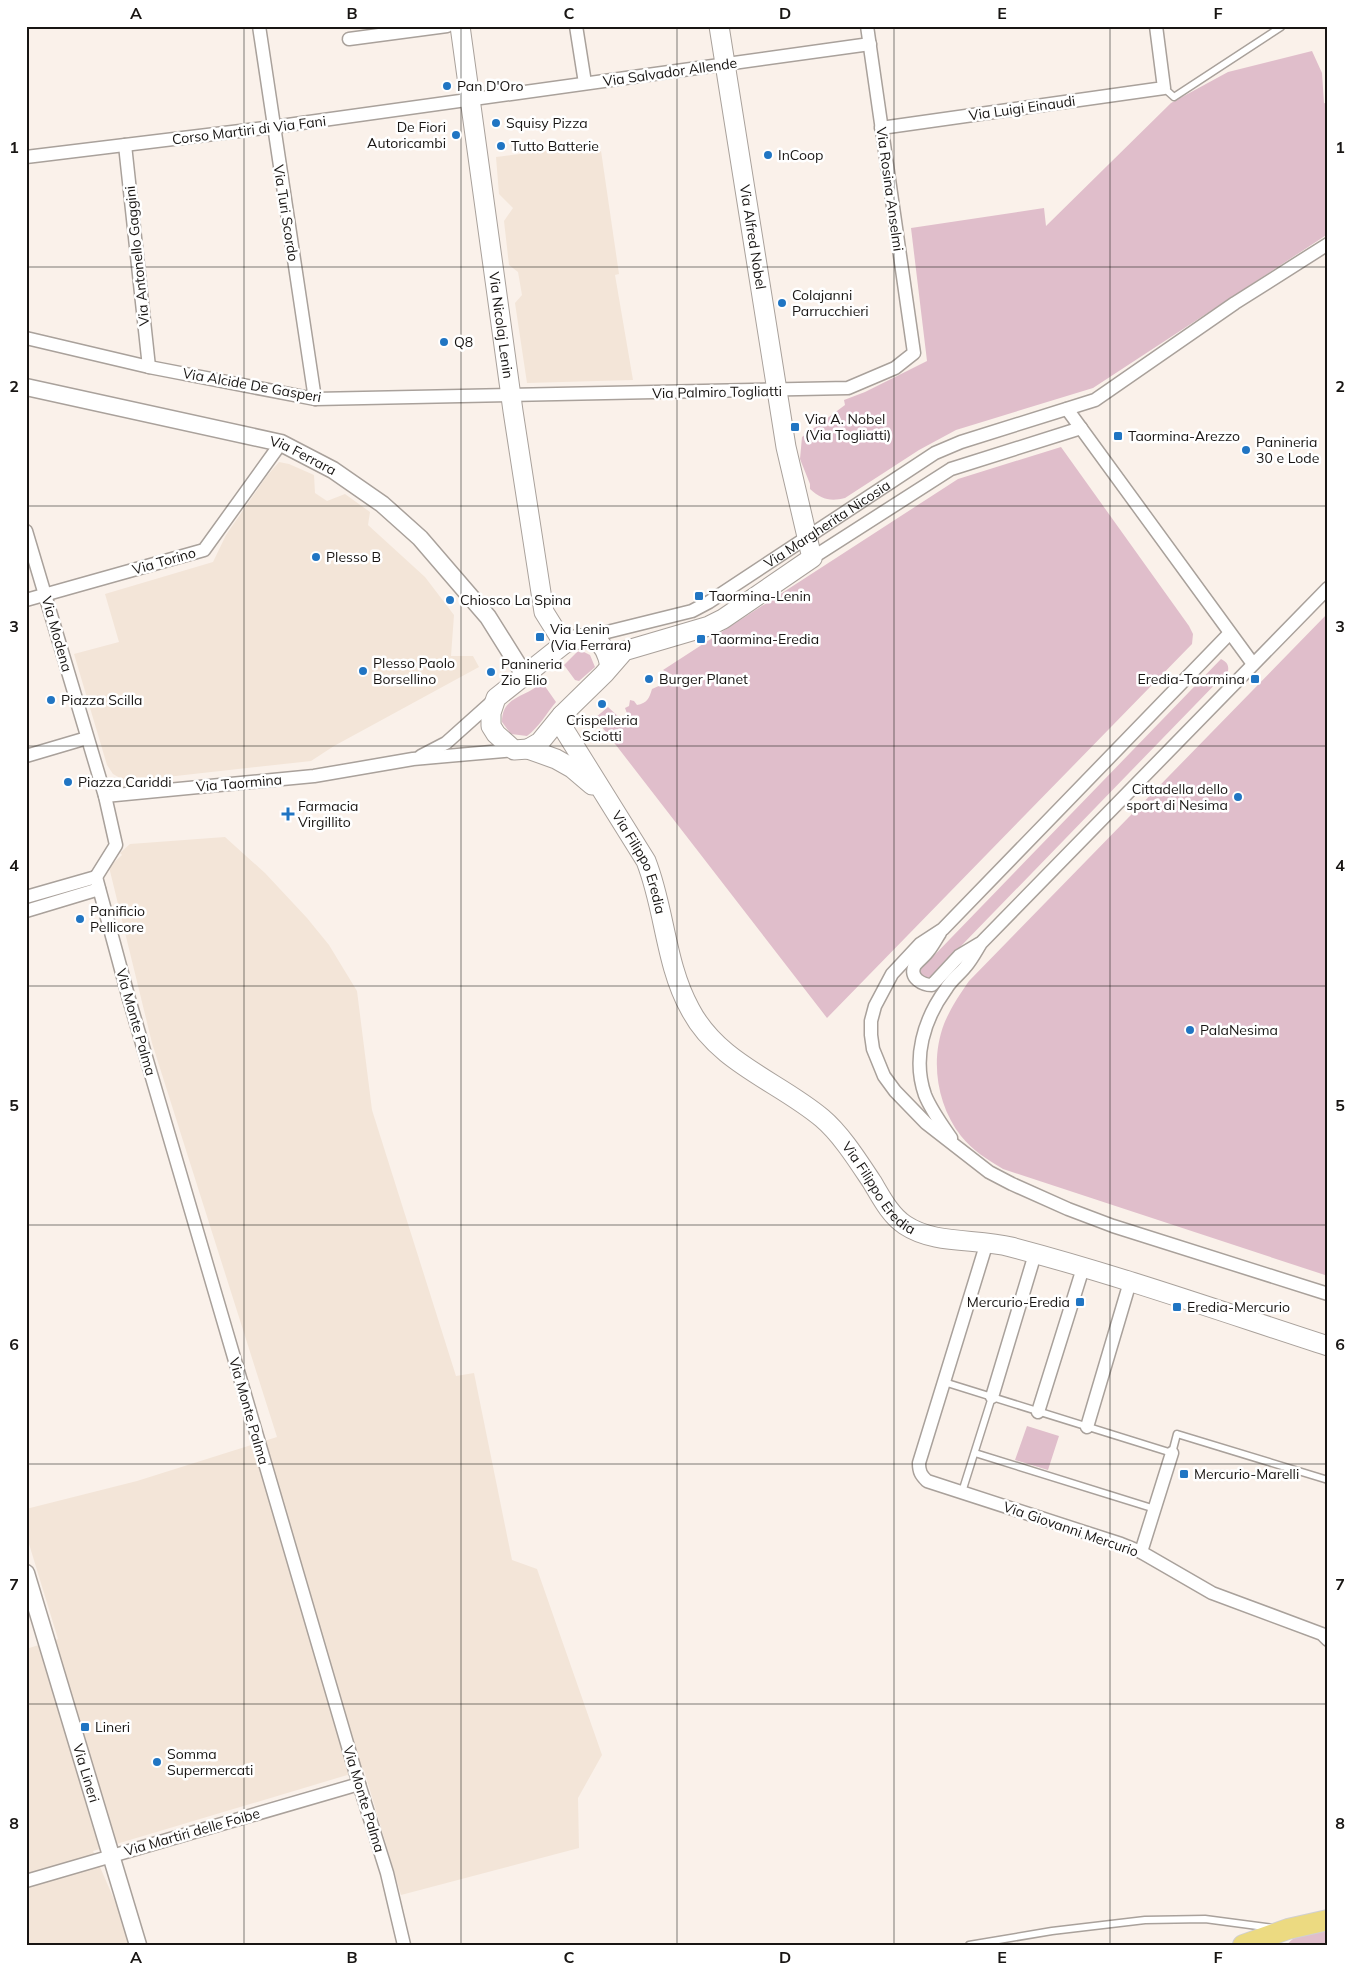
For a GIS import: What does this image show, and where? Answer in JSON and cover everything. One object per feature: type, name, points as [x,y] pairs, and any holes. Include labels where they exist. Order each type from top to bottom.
[{"type":"main road","name":"Via Nicolaj Lenin","points":[[460,26],[511,395],[544,612],[564,644]]},
{"type":"main road","name":"Via Alfred Nobel","points":[[719,26],[786,447],[812,558]]},
{"type":"main road","name":"Via Margherita Nicosia","points":[[521,749],[540,742],[562,715],[624,652],[693,632],[716,622],[812,558]]},
{"type":"main road","points":[[608,802],[572,768],[544,753],[521,749],[496,734],[491,726],[491,713],[496,698],[564,644],[576,639],[587,637],[598,642],[607,653],[610,666]]},
{"type":"main road","points":[[562,715],[566,731],[608,802]]},
{"type":"main road","name":"Via Filippo Eredia","points":[[608,802],[646,862],[654,882],[672,962],[681,990],[701,1027],[718,1046],[736,1061],[809,1109],[833,1128],[858,1160],[897,1220],[919,1232],[940,1237],[1008,1246],[1130,1282],[1328,1346]]},
{"type":"main road","points":[[1243,1945],[1283,1937],[1328,1920]]},
{"type":"street","name":"Via Turi Scordo","points":[[259,26],[315,399]]},
{"type":"street","points":[[349,39],[447,26]]},
{"type":"street","points":[[576,26],[585,83]]},
{"type":"street","name":"Via Rosina Anselmi","points":[[867,26],[914,352]]},
{"type":"street","points":[[1156,26],[1164,88]]},
{"type":"street","name":"Via Salvador Allende","points":[[471,99],[870,44]]},
{"type":"street","name":"Via Luigi Einaudi","points":[[881,128],[1164,88]]},
{"type":"street","name":"Corso Martiri di Via Fani","points":[[26,157],[273,128],[471,99]]},
{"type":"street","name":"Via Antonello Gaggini","points":[[124,145],[149,367]]},
{"type":"street","name":"Via Margherita Nicosia","points":[[587,637],[692,611],[709,602],[935,453],[956,444],[1095,400],[1235,303],[1328,244]]},
{"type":"street","name":"Via Alcide De Gasperi","points":[[26,338],[149,367],[315,399],[511,395]]},
{"type":"street","name":"Via Palmiro Togliatti","points":[[511,395],[777,391],[848,388],[895,368],[914,352]]},
{"type":"street","name":"Via Ferrara","points":[[26,387],[280,443],[333,470],[382,504],[420,538],[488,617],[525,676]]},
{"type":"street","points":[[1067,409],[1229,634],[1253,664]]},
{"type":"street","name":"Via Margherita Nicosia","points":[[812,558],[951,469],[1081,428]]},
{"type":"street","name":"Via Torino","points":[[26,600],[204,550],[280,443]]},
{"type":"street","name":"Via Modena","points":[[26,531],[104,796],[116,844],[97,883]]},
{"type":"street","points":[[956,1146],[926,1095],[920,1063],[921,1042],[927,1020],[938,999],[968,964],[981,943],[1328,588]]},
{"type":"street","points":[[1229,634],[942,929],[920,944],[892,974],[874,1006],[871,1035],[878,1064],[895,1092],[926,1124],[989,1172],[1068,1209],[1113,1226],[1328,1294]]},
{"type":"street","points":[[413,759],[446,743],[496,698]]},
{"type":"street","points":[[26,756],[87,738]]},
{"type":"street","points":[[413,759],[521,749]]},
{"type":"street","name":"Via Taormina","points":[[104,796],[314,776],[413,759]]},
{"type":"street","points":[[26,896],[97,883]]},
{"type":"street","points":[[26,911],[97,883]]},
{"type":"street","name":"Via Monte Palma","points":[[97,883],[129,999],[358,1784],[387,1873],[404,1945]]},
{"type":"street","points":[[942,929],[913,971],[915,978],[925,984],[932,984],[959,956],[981,943]]},
{"type":"street","points":[[944,1382],[987,1242]]},
{"type":"street","points":[[992,1397],[1035,1254]]},
{"type":"street","points":[[1038,1412],[1083,1268]]},
{"type":"street","points":[[1087,1427],[1130,1282]]},
{"type":"street","name":"Via Giovanni Mercurio","points":[[944,1382],[919,1463],[921,1474],[927,1481],[1141,1552],[1212,1593],[1322,1634],[1328,1640]]},
{"type":"street","points":[[1141,1552],[1172,1453]]},
{"type":"street","name":"Via Lineri","points":[[26,1573],[138,1945]]},
{"type":"street","name":"Via Martiri delle Foibe","points":[[26,1881],[358,1784]]},
{"type":"lane","points":[[1164,88],[1174,97],[1282,27]]},
{"type":"lane","points":[[944,1382],[1172,1453],[1177,1434],[1328,1480]]},
{"type":"lane","points":[[962,1492],[992,1397]]},
{"type":"lane","points":[[974,1453],[1155,1509]]},
{"type":"lane","points":[[969,1945],[1052,1931],[1145,1920],[1205,1919],[1283,1937]]},
{"type":"shaded area","points":[[1312,51],[1322,73],[1324,103],[1328,104],[1328,234],[1093,388],[956,430],[919,450],[845,498],[826,499],[810,489],[810,484],[800,459],[802,437],[845,405],[844,400],[865,392],[927,361],[911,228],[1044,208],[1046,226],[1171,103],[1228,72]]},
{"type":"shaded area","points":[[600,144],[619,274],[615,275],[633,380],[527,383],[515,303],[522,295],[518,272],[509,265],[504,221],[513,208],[499,194],[496,157]]},
{"type":"shaded area","points":[[1061,447],[1189,626],[1193,634],[1192,644],[827,1018],[595,718],[608,707],[621,719],[628,716],[625,708],[629,706],[630,700],[634,701],[637,705],[643,703],[649,698],[652,689],[672,680],[673,675],[663,670],[958,479]]},
{"type":"shaded area","points":[[279,462],[289,464],[314,475],[315,493],[327,501],[345,494],[370,512],[368,525],[425,577],[454,615],[451,656],[473,656],[479,667],[334,746],[311,761],[131,781],[120,778],[113,774],[107,765],[74,654],[119,642],[105,594],[213,562],[226,535],[266,477]]},
{"type":"shaded area","name":"Cittadella dello sport di Nesima","points":[[1328,613],[1328,1276],[1003,1169],[970,1146],[953,1124],[941,1097],[938,1082],[937,1053],[944,1024],[952,1007],[969,981]]},
{"type":"shaded area","points":[[582,651],[590,655],[595,667],[579,681],[575,680],[564,665],[577,652]]},
{"type":"shaded area","points":[[1221,659],[1227,664],[1228,671],[930,978],[924,978],[921,974],[921,969]]},
{"type":"shaded area","points":[[542,682],[556,702],[527,736],[511,734],[502,722],[506,707],[516,698]]},
{"type":"shaded area","points":[[225,837],[265,873],[307,918],[329,945],[357,991],[372,1110],[456,1376],[474,1373],[512,1560],[537,1569],[602,1755],[578,1798],[579,1848],[401,1895],[364,1770],[93,1851],[134,1945],[26,1945],[26,1649],[58,1639],[26,1534],[26,1509],[137,1481],[277,1437],[152,1043],[109,867],[122,855],[120,853],[130,844]]},
{"type":"shaded area","points":[[1027,1426],[1059,1436],[1048,1470],[1015,1460]]},
{"type":"shaded area","points":[[1328,1931],[1328,1943],[1324,1945],[1287,1945],[1300,1936]]},
{"type":"place","name":"Pan D'Oro","points":[[447,86]]},
{"type":"place","name":"Squisy Pizza","points":[[496,123]]},
{"type":"place","name":"De Fiori Autoricambi","points":[[456,135]]},
{"type":"place","name":"Tutto Batterie","points":[[501,146]]},
{"type":"place","name":"InCoop","points":[[768,155]]},
{"type":"place","name":"Colajanni Parrucchieri","points":[[782,303]]},
{"type":"place","name":"Q8","points":[[444,342]]},
{"type":"place","name":"Via A. Nobel (Via Togliatti)","points":[[795,427]]},
{"type":"place","name":"Taormina-Arezzo","points":[[1118,436]]},
{"type":"place","name":"Panineria 30 e Lode","points":[[1246,450]]},
{"type":"place","name":"Plesso B","points":[[316,557]]},
{"type":"place","name":"Taormina-Lenin","points":[[699,596]]},
{"type":"place","name":"Chiosco La Spina","points":[[450,600]]},
{"type":"place","name":"Via Lenin (Via Ferrara)","points":[[540,637]]},
{"type":"place","name":"Taormina-Eredia","points":[[701,639]]},
{"type":"place","name":"Plesso Paolo Borsellino","points":[[363,671]]},
{"type":"place","name":"Panineria Zio Elio","points":[[491,672]]},
{"type":"place","name":"Burger Planet","points":[[649,679]]},
{"type":"place","name":"Eredia-Taormina","points":[[1255,679]]},
{"type":"place","name":"Piazza Scilla","points":[[51,700]]},
{"type":"place","name":"Crispelleria Sciotti","points":[[602,704]]},
{"type":"place","name":"Piazza Cariddi","points":[[68,782]]},
{"type":"place","name":"Cittadella dello sport di Nesima","points":[[1238,797]]},
{"type":"place","name":"Farmacia Virgillito","points":[[288,814]]},
{"type":"place","name":"Panificio Pellicore","points":[[80,919]]},
{"type":"place","name":"PalaNesima","points":[[1190,1030]]},
{"type":"place","name":"Mercurio-Eredia","points":[[1080,1302]]},
{"type":"place","name":"Eredia-Mercurio","points":[[1177,1307]]},
{"type":"place","name":"Mercurio-Marelli","points":[[1184,1474]]},
{"type":"place","name":"Lineri","points":[[85,1727]]},
{"type":"place","name":"Somma Supermercati","points":[[157,1762]]}]
